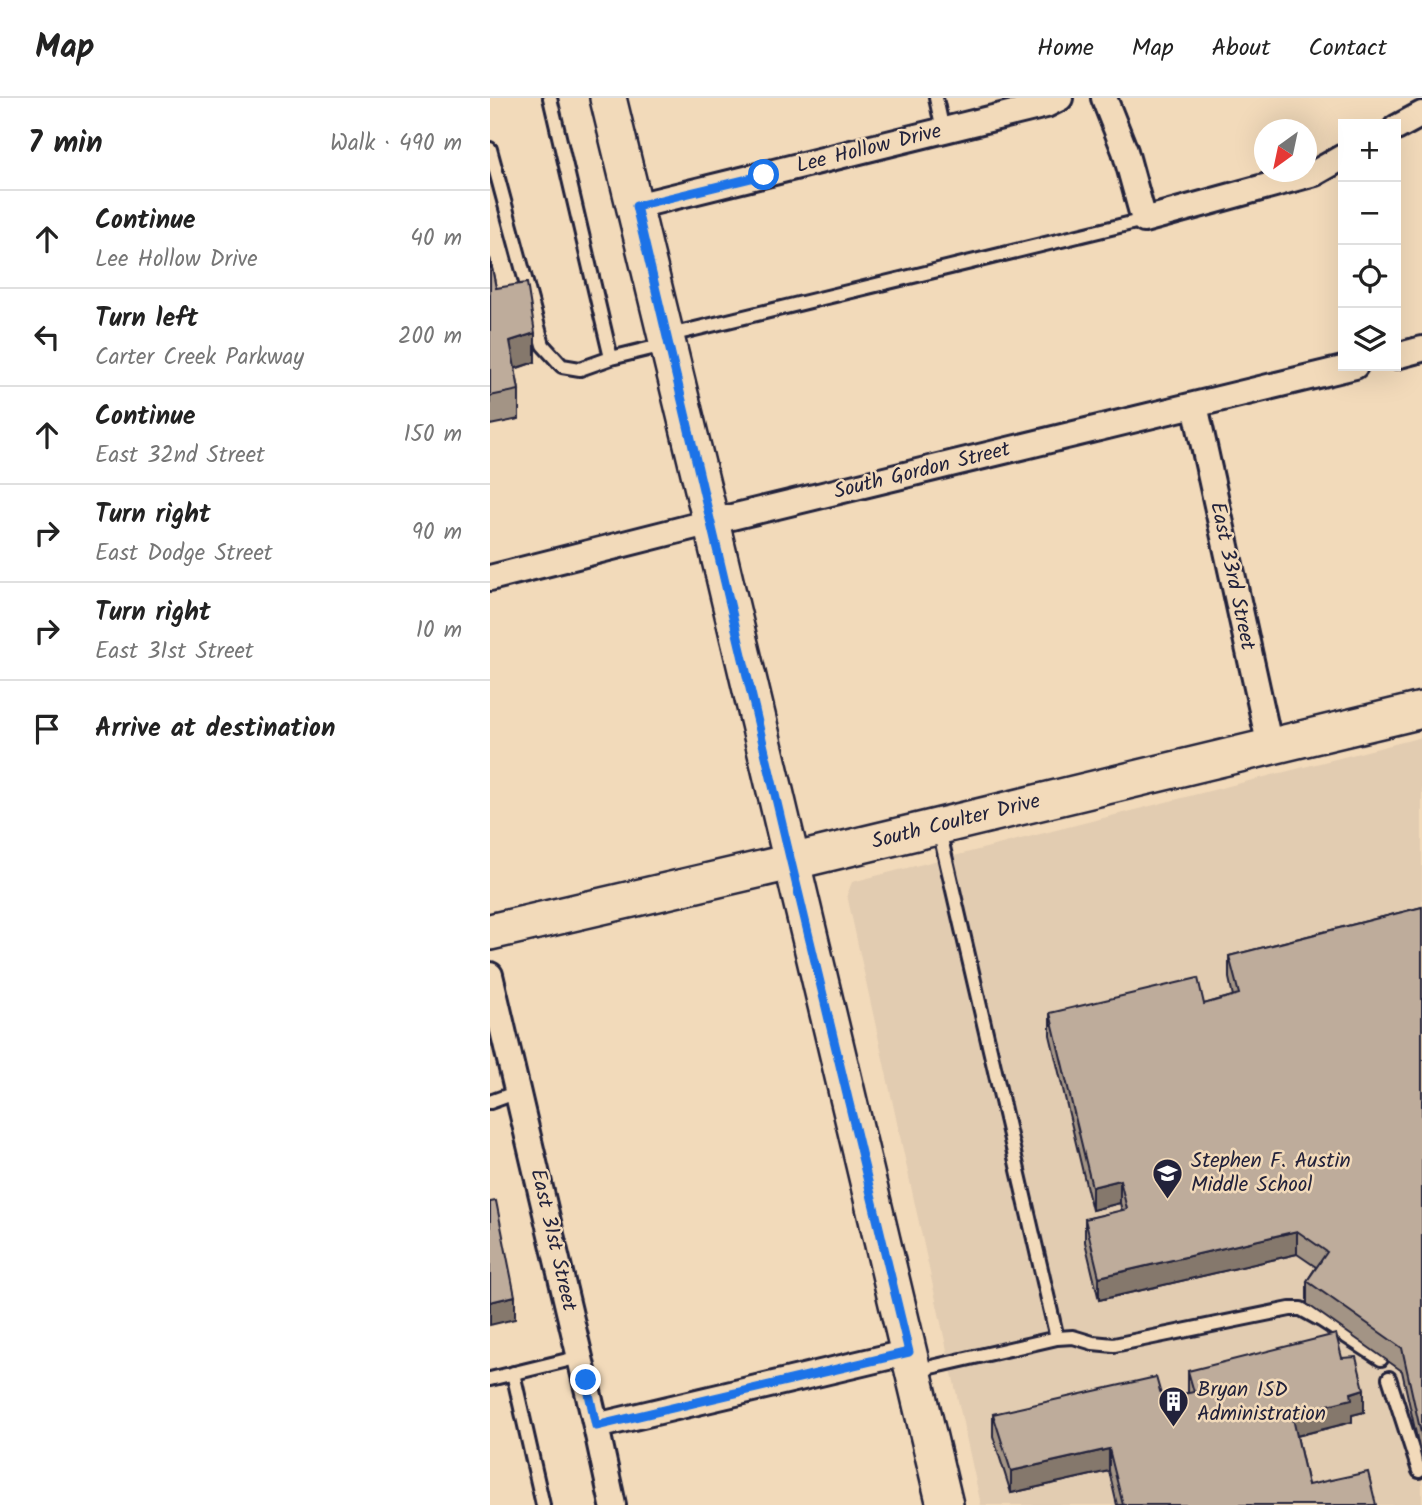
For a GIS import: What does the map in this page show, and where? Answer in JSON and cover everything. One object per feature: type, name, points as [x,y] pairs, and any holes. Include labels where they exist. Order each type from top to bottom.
[{"type":"street","points":[[608,98],[945,1505]]},
{"type":"street","name":"Lee Hollow Drive","points":[[636,206],[1046,105],[1060,98]]},
{"type":"street","points":[[1104,98],[1125,151],[1144,220],[1315,173],[1338,160]]},
{"type":"street","points":[[1401,125],[1422,114]]},
{"type":"street","points":[[1401,355],[1422,349]]},
{"type":"street","name":"South Gordon Street","points":[[490,578],[1338,370]]},
{"type":"street","name":"East 33rd Street","points":[[1195,405],[1270,747]]},
{"type":"street","name":"South Coulter Drive","points":[[490,932],[1422,710]]},
{"type":"street","name":"East 31st Street","points":[[490,975],[614,1505]]},
{"type":"street","points":[[596,1426],[912,1361]]},
{"type":"lane","points":[[550,98],[611,358]]},
{"type":"lane","points":[[936,98],[943,131]]},
{"type":"lane","points":[[490,149],[542,345],[562,366],[580,369],[667,340],[1144,220]]},
{"type":"lane","points":[[938,826],[1057,1338]]},
{"type":"lane","points":[[490,1102],[518,1092]]},
{"type":"lane","points":[[912,1361],[1057,1338],[1073,1337],[1114,1345],[1290,1308],[1301,1309],[1321,1320],[1381,1359]]},
{"type":"lane","points":[[490,1379],[580,1357]]},
{"type":"lane","points":[[513,1373],[543,1505]]},
{"type":"lane","points":[[1389,1378],[1419,1471]]},
{"type":"shaded area","name":"Stephen F. Austin Middle School","points":[[1422,737],[1422,1505],[981,1505],[847,895],[852,882]]},
{"type":"building","points":[[490,258],[496,288],[527,283],[535,333],[510,341],[519,390],[490,396]]},
{"type":"building","points":[[1422,907],[1422,1438],[1402,1348],[1307,1281],[1327,1252],[1297,1231],[1099,1277],[1085,1219],[1127,1209],[1120,1180],[1092,1187],[1050,1013],[1198,978],[1204,1004],[1239,994],[1229,956]]},
{"type":"building","points":[[496,1201],[515,1296],[490,1302],[490,1202]]},
{"type":"building","name":"Bryan ISD Administration","points":[[1336,1334],[1342,1358],[1356,1357],[1364,1389],[1351,1393],[1352,1399],[1292,1414],[1308,1485],[1368,1472],[1376,1505],[1123,1505],[1109,1449],[1011,1471],[993,1414],[1156,1377],[1162,1398],[1194,1392],[1188,1371]]},
{"type":"place","name":"Stephen F. Austin Middle School","points":[[1168,1200]]},
{"type":"place","name":"Bryan ISD Administration","points":[[1174,1429]]},
{"type":"route","points":[[586,1380],[596,1426],[909,1352],[636,206],[764,175]]}]
